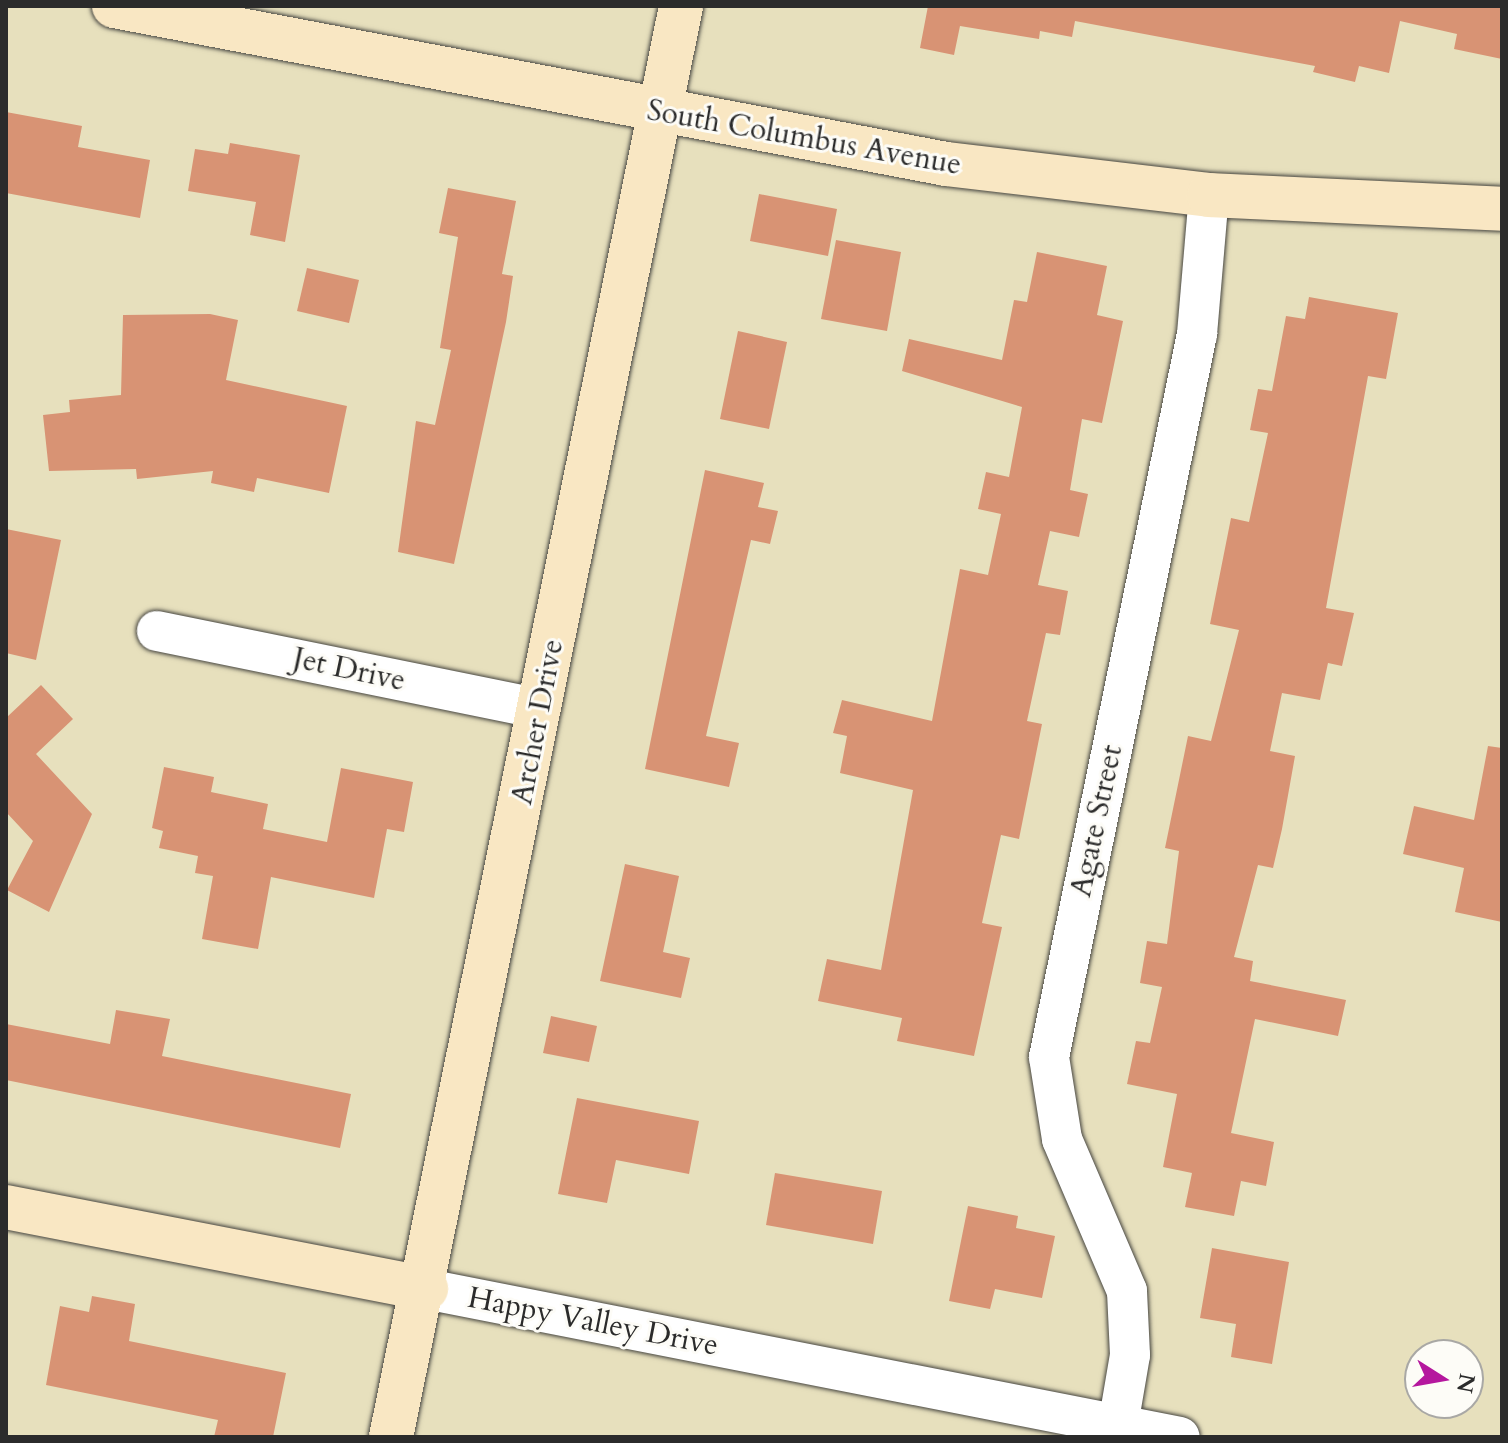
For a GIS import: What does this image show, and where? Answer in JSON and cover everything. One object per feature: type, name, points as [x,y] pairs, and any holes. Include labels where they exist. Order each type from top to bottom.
[{"type":"street","name":"South Columbus Avenue","points":[[114,6],[659,113],[946,164],[1209,195],[1502,209]]},
{"type":"street","name":"Archer Drive","points":[[391,1437],[426,1289],[681,6]]},
{"type":"street","name":"Agate Street","points":[[1117,1431],[1130,1355],[1127,1291],[1062,1139],[1049,1057],[1197,334],[1209,195]]},
{"type":"street","name":"Jet Drive","points":[[157,631],[540,709]]},
{"type":"street","name":"Happy Valley Drive","points":[[6,1207],[426,1289],[1117,1431],[1180,1437]]},
{"type":"building","points":[[928,6],[1502,6],[1502,59],[1454,49],[1457,34],[1400,21],[1389,73],[1359,66],[1355,82],[1313,72],[1315,66],[1075,21],[1072,37],[1040,31],[1039,39],[960,26],[954,55],[920,48]]},
{"type":"building","points":[[6,112],[82,126],[78,147],[150,160],[140,218],[6,193]]},
{"type":"building","points":[[230,143],[300,155],[285,242],[250,235],[256,202],[188,191],[195,149],[228,154]]},
{"type":"building","points":[[448,188],[516,201],[502,274],[513,276],[506,322],[454,564],[398,552],[416,421],[435,425],[451,350],[440,348],[458,237],[439,233]]},
{"type":"building","points":[[759,194],[837,209],[828,256],[750,241]]},
{"type":"building","points":[[836,240],[901,252],[887,331],[821,319]]},
{"type":"building","points":[[1037,252],[1107,266],[1097,315],[1123,321],[1102,423],[1082,419],[1070,490],[1088,494],[1079,537],[1050,531],[1038,585],[1068,591],[1060,635],[1046,633],[1027,721],[1042,724],[1019,839],[1001,835],[982,923],[1002,927],[974,1056],[897,1041],[902,1018],[818,1001],[827,959],[881,970],[913,790],[840,773],[847,736],[833,733],[842,700],[932,721],[960,569],[988,575],[1001,514],[978,509],[986,472],[1009,477],[1022,407],[902,371],[909,339],[1002,360],[1014,300],[1027,302]]},
{"type":"building","points":[[307,268],[359,280],[349,323],[297,311]]},
{"type":"building","points":[[1309,297],[1398,313],[1386,379],[1368,376],[1326,608],[1354,613],[1342,666],[1328,663],[1320,700],[1282,693],[1270,751],[1295,756],[1282,829],[1273,868],[1258,865],[1234,957],[1253,961],[1250,981],[1346,1000],[1338,1036],[1255,1019],[1231,1133],[1274,1142],[1266,1186],[1241,1181],[1234,1216],[1185,1207],[1192,1173],[1163,1167],[1177,1094],[1127,1084],[1136,1041],[1150,1043],[1162,987],[1140,983],[1147,941],[1167,944],[1179,851],[1165,848],[1188,736],[1211,741],[1239,630],[1210,624],[1231,518],[1249,522],[1268,433],[1250,430],[1258,389],[1272,391],[1286,316],[1305,319]]},
{"type":"building","points":[[210,314],[238,320],[226,380],[347,406],[329,493],[257,478],[254,492],[211,483],[213,471],[137,479],[136,469],[49,471],[43,415],[70,412],[69,400],[121,395],[123,315]]},
{"type":"building","points":[[738,331],[787,342],[769,429],[720,419]]},
{"type":"building","points":[[705,470],[764,483],[758,507],[778,511],[770,544],[751,540],[706,736],[739,743],[729,787],[645,769]]},
{"type":"building","points":[[6,529],[61,540],[36,660],[6,653]]},
{"type":"building","points":[[41,685],[73,719],[36,754],[92,814],[49,912],[7,890],[33,841],[6,812],[6,718]]},
{"type":"building","points":[[1488,746],[1502,748],[1502,922],[1455,912],[1464,868],[1403,854],[1414,806],[1474,820]]},
{"type":"building","points":[[164,767],[214,777],[211,792],[268,804],[263,829],[327,842],[341,768],[413,782],[404,832],[387,829],[374,898],[271,877],[258,949],[202,939],[213,876],[195,873],[198,856],[159,848],[163,831],[152,828]]},
{"type":"building","points":[[625,864],[679,876],[663,952],[690,958],[681,998],[600,981]]},
{"type":"building","points":[[116,1010],[170,1019],[162,1056],[351,1094],[340,1148],[6,1080],[6,1024],[110,1044]]},
{"type":"building","points":[[551,1016],[597,1026],[589,1062],[543,1053]]},
{"type":"building","points":[[577,1098],[699,1121],[689,1174],[616,1160],[607,1203],[558,1194]]},
{"type":"building","points":[[775,1173],[882,1191],[873,1244],[766,1225]]},
{"type":"building","points":[[968,1206],[1018,1216],[1016,1228],[1055,1236],[1042,1298],[995,1289],[990,1309],[949,1301]]},
{"type":"building","points":[[1212,1248],[1289,1262],[1272,1364],[1231,1357],[1236,1324],[1200,1318]]},
{"type":"building","points":[[92,1296],[135,1304],[129,1341],[286,1373],[273,1437],[214,1437],[218,1420],[46,1385],[60,1306],[89,1312]]}]
